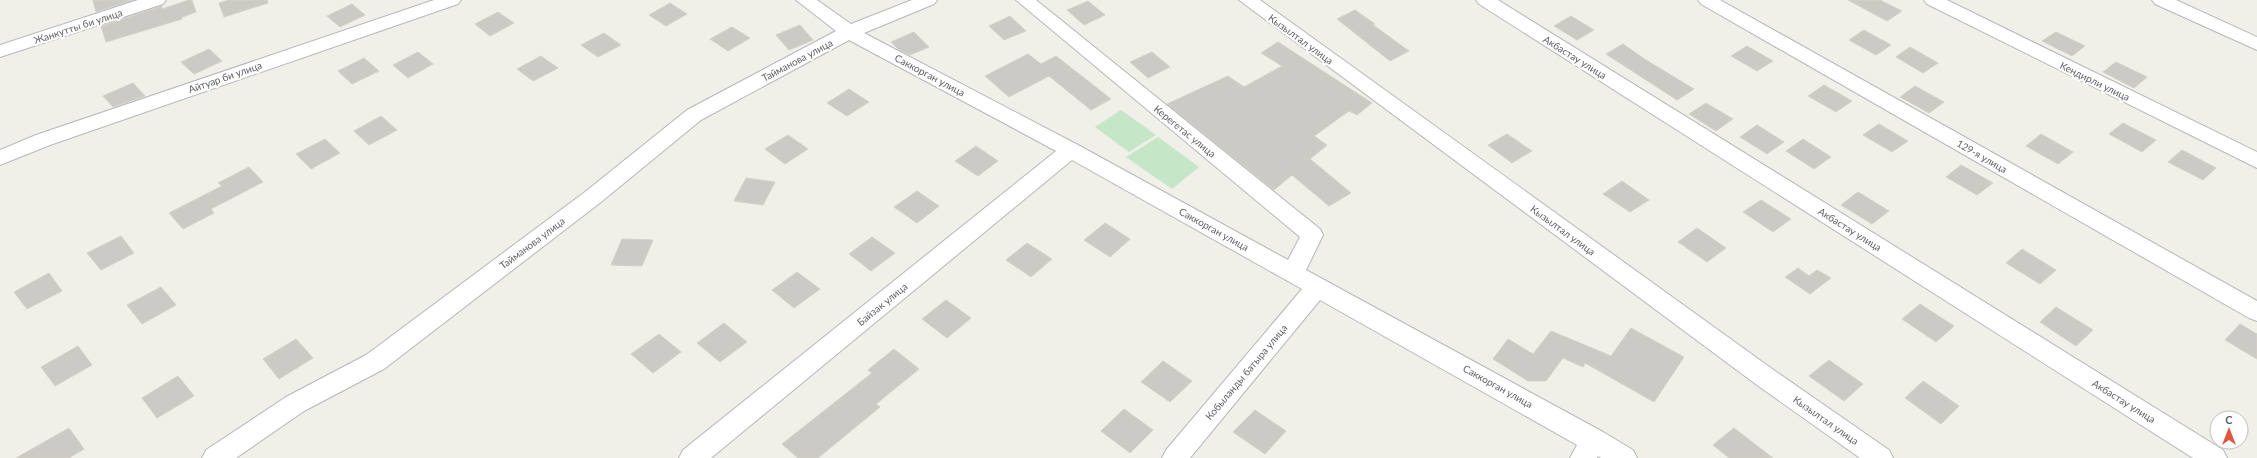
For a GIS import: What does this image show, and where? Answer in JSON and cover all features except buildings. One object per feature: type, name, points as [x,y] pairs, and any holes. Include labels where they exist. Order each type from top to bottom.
[{"type":"street","name":"Жанкутты би улица","points":[[0,51],[157,0]]},
{"type":"street","name":"Айтуар би улица","points":[[0,158],[43,140],[452,0]]},
{"type":"street","name":"Саккорган улица","points":[[805,0],[849,32],[1071,150],[1318,286],[1588,449],[1624,458]]},
{"type":"street","points":[[849,32],[928,0]]},
{"type":"street","name":"Керегетас улица","points":[[1026,0],[1312,235],[1293,273]]},
{"type":"street","name":"Кызылтал улица","points":[[1248,0],[1766,378],[1880,458]]},
{"type":"street","name":"Акбастау улица","points":[[1485,0],[2214,458]]},
{"type":"street","name":"129-я улица","points":[[1707,0],[2257,312]]},
{"type":"street","name":"Кендирли улица","points":[[1933,0],[2257,161]]},
{"type":"street","points":[[2160,0],[2257,44]]},
{"type":"street","name":"Тайманова улица","points":[[215,458],[295,404],[375,362],[593,197],[694,115],[849,32]]},
{"type":"street","name":"Байзак улица","points":[[692,458],[1071,150]]},
{"type":"street","name":"Кобыланды батыра улица","points":[[1175,458],[1318,286]]},
{"type":"green space","points":[[1121,110],[1156,135],[1129,152],[1095,127]]},
{"type":"green space","points":[[1158,137],[1199,167],[1172,189],[1126,157]]}]
